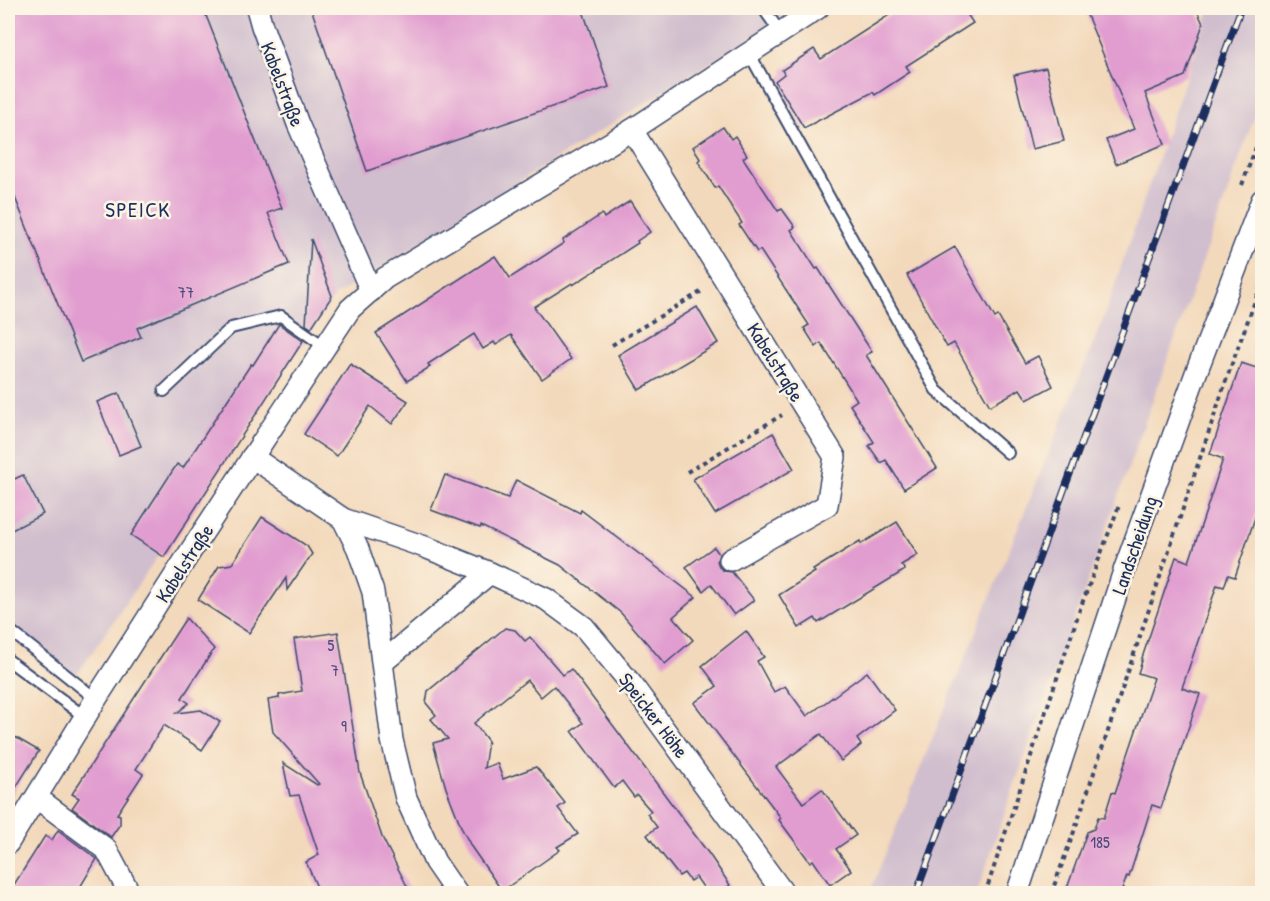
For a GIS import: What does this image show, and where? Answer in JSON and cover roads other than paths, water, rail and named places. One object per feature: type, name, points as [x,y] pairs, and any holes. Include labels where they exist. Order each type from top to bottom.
[{"type":"street","name":"Kabelstraße","points":[[257,8],[298,124],[371,291]]},
{"type":"street","name":"Kabelstraße","points":[[8,843],[91,708],[350,309],[385,278],[632,130],[818,8]]},
{"type":"street","name":"Kabelstraße","points":[[632,130],[835,457],[827,505],[730,560]]},
{"type":"street","name":"Landscheidung","points":[[1017,894],[1125,568],[1196,373],[1263,200]]},
{"type":"street","name":"Speicker Höhe","points":[[252,457],[343,519],[433,550],[490,573],[546,599],[584,627],[632,685],[784,894]]},
{"type":"street","name":"Speicker Höhe","points":[[343,519],[358,549],[373,592],[392,740],[406,798],[435,862],[456,894]]},
{"type":"street","points":[[383,662],[490,573]]},
{"type":"street","points":[[37,798],[106,849],[130,894]]},
{"type":"lane","points":[[763,8],[780,32]]},
{"type":"lane","points":[[749,53],[936,390],[1008,453]]},
{"type":"lane","points":[[164,391],[231,328],[281,316],[325,347]]},
{"type":"lane","points":[[8,629],[91,708]]},
{"type":"lane","points":[[8,660],[91,708]]},
{"type":"railway","points":[[916,894],[1241,8]]},
{"type":"district","name":"SPEICK","points":[[138,209]]}]
